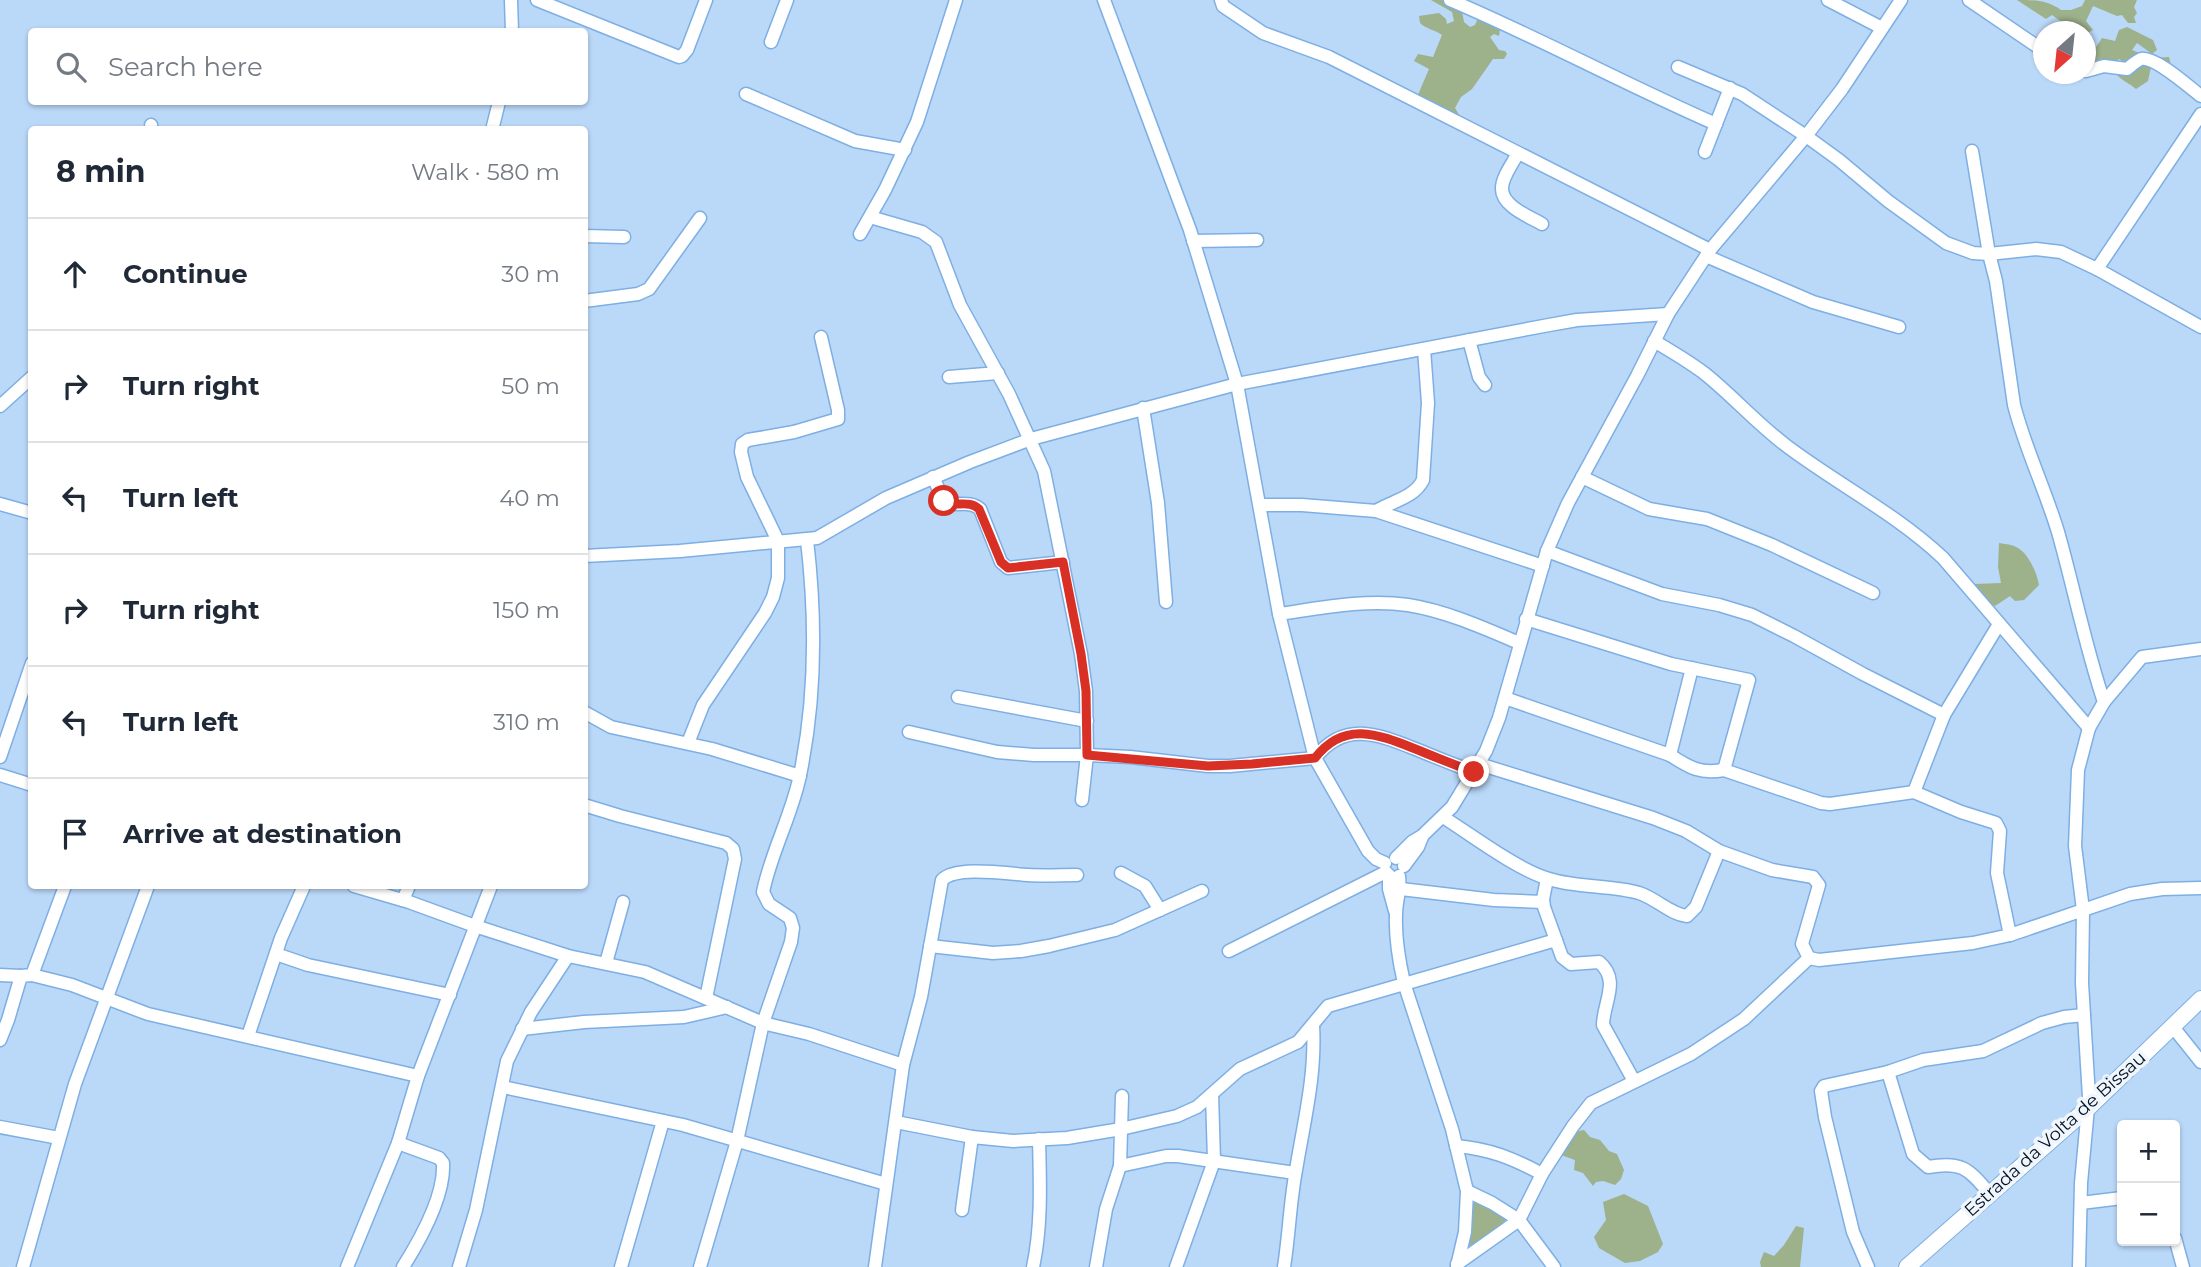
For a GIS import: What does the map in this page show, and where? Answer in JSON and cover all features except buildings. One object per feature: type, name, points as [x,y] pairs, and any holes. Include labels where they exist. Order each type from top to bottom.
[{"type":"main road","name":"Estrada da Volta de Bissau","points":[[1907,1267],[2089,1107],[2201,999]]},
{"type":"street","points":[[511,0],[512,28]]},
{"type":"street","points":[[537,0],[679,57],[687,50],[706,0]]},
{"type":"street","points":[[771,42],[787,0]]},
{"type":"street","points":[[860,234],[917,122],[956,0]]},
{"type":"street","points":[[1104,0],[1194,241],[1237,384],[1279,614],[1315,758],[1368,851],[1394,871],[1494,900],[1543,902]]},
{"type":"street","points":[[1221,0],[1223,6],[1263,33],[1329,57],[1708,253],[1813,302],[1899,327]]},
{"type":"street","points":[[1450,0],[1506,24],[1657,99],[1716,124]]},
{"type":"street","points":[[1828,0],[1882,27]]},
{"type":"street","points":[[1229,951],[1394,871],[1418,847],[1422,836],[1452,807],[1492,736],[1547,551],[1582,477],[1668,314],[1708,253],[1842,89],[1901,0]]},
{"type":"street","points":[[1969,0],[2033,44]]},
{"type":"street","points":[[2096,68],[2104,66],[2127,69],[2146,59],[2161,66],[2201,96]]},
{"type":"street","points":[[1678,67],[1730,88],[1806,136],[1946,243],[1973,253],[2036,249],[2061,253],[2097,269],[2201,327]]},
{"type":"street","points":[[1705,152],[1730,88]]},
{"type":"street","points":[[746,94],[855,142],[905,150]]},
{"type":"street","points":[[493,126],[497,105]]},
{"type":"street","points":[[2097,269],[2201,114]]},
{"type":"street","points":[[1972,151],[2019,424],[2058,532],[2104,702]]},
{"type":"street","points":[[1518,153],[1501,191],[1506,201],[1542,223]]},
{"type":"street","points":[[870,217],[922,233],[936,242],[960,305],[998,373],[1044,471],[1086,691],[1087,755],[1082,800]]},
{"type":"street","points":[[588,300],[638,294],[649,289],[700,218]]},
{"type":"street","points":[[588,236],[624,237]]},
{"type":"street","points":[[1194,241],[1256,240]]},
{"type":"street","points":[[588,556],[680,551],[817,538],[886,498],[933,477],[1031,439],[1143,408],[1237,384],[1577,320],[1668,314]]},
{"type":"street","points":[[688,743],[703,705],[758,624],[773,597],[778,578],[778,541],[751,487],[742,444],[748,440],[794,432],[838,419],[821,337]]},
{"type":"street","points":[[1469,340],[1479,377],[1485,385]]},
{"type":"street","points":[[1654,341],[1704,373],[1769,433],[1798,455],[1893,516],[1923,539],[1943,558],[2089,727]]},
{"type":"street","points":[[1376,511],[1412,494],[1423,480],[1429,403],[1424,349]]},
{"type":"street","points":[[949,377],[998,373]]},
{"type":"street","points":[[0,406],[28,381]]},
{"type":"street","points":[[1143,408],[1158,503],[1166,601]]},
{"type":"street","points":[[933,477],[941,497],[947,504],[968,503],[979,509],[1001,562],[1008,568],[1063,562]]},
{"type":"street","points":[[1582,477],[1649,509],[1707,519],[1763,541],[1873,593]]},
{"type":"street","points":[[0,504],[28,512]]},
{"type":"street","points":[[1261,505],[1302,505],[1376,511],[1543,566]]},
{"type":"street","points":[[700,1267],[737,1141],[763,1023],[791,942],[793,928],[790,918],[769,904],[763,892],[800,776],[813,662],[807,540]]},
{"type":"street","points":[[1547,551],[1662,593],[1752,615],[1944,715]]},
{"type":"street","points":[[1279,614],[1360,604],[1408,605],[1475,625],[1519,643]]},
{"type":"street","points":[[1526,620],[1692,668],[1749,680],[1724,769]]},
{"type":"street","points":[[1914,792],[1944,715],[1999,624]]},
{"type":"street","points":[[2079,1267],[2081,1183],[2089,1107],[2084,1015],[2083,909],[2075,846],[2078,770],[2089,727],[2104,702],[2142,657],[2201,649]]},
{"type":"street","points":[[1670,755],[1692,668]]},
{"type":"street","points":[[0,757],[28,675]]},
{"type":"street","points":[[958,697],[1087,721]]},
{"type":"street","points":[[1505,698],[1670,755],[1691,768],[1711,772],[1724,769],[1821,803],[1914,792],[1996,823],[2000,831],[1997,873],[2010,935]]},
{"type":"street","points":[[588,714],[611,727],[712,749],[800,776]]},
{"type":"street","points":[[909,732],[997,752],[1087,755],[1208,766],[1315,758],[1328,743],[1336,739],[1367,733],[1389,738],[1476,768],[1653,818],[1686,831],[1719,851],[1772,870],[1806,874],[1817,880],[1819,885],[1802,944],[1809,958]]},
{"type":"street","points":[[0,775],[28,784]]},
{"type":"street","points":[[588,806],[726,844],[733,849],[735,859],[706,998]]},
{"type":"street","points":[[1443,817],[1527,870],[1560,882],[1626,890],[1654,899],[1678,915],[1687,916],[1696,907],[1719,851]]},
{"type":"street","points":[[1394,871],[1397,948],[1404,983],[1456,1146],[1466,1191],[1465,1232],[1457,1265]]},
{"type":"street","points":[[874,1267],[904,1065],[921,998],[942,880],[948,874],[983,872],[1077,875]]},
{"type":"street","points":[[1121,873],[1145,886],[1160,910]]},
{"type":"street","points":[[1547,878],[1543,902],[1562,957],[1571,964],[1599,962],[1605,967],[1611,993],[1603,1025],[1634,1081]]},
{"type":"street","points":[[1809,958],[1819,960],[1973,943],[2010,935],[2130,894],[2162,889],[2201,888]]},
{"type":"street","points":[[0,1040],[64,889]]},
{"type":"street","points":[[23,1267],[75,1084],[147,889]]},
{"type":"street","points":[[248,1036],[276,954],[303,889]]},
{"type":"street","points":[[364,889],[568,956],[654,975],[763,1023],[809,1034],[904,1065]]},
{"type":"street","points":[[403,900],[408,889]]},
{"type":"street","points":[[346,1267],[398,1143],[418,1076],[490,889]]},
{"type":"street","points":[[929,946],[993,953],[1049,946],[1115,930],[1202,891]]},
{"type":"street","points":[[606,963],[623,902]]},
{"type":"street","points":[[897,1122],[972,1137],[1013,1141],[1067,1138],[1121,1129],[1187,1113],[1240,1069],[1298,1042],[1328,1006],[1556,940]]},
{"type":"street","points":[[276,954],[308,965],[450,995]]},
{"type":"street","points":[[459,1267],[472,1228],[507,1061],[522,1029],[568,956]]},
{"type":"street","points":[[1457,1265],[1519,1220],[1542,1174],[1591,1103],[1691,1054],[1744,1019],[1809,958]]},
{"type":"street","points":[[0,975],[57,980],[148,1014],[418,1076]]},
{"type":"street","points":[[522,1029],[584,1022],[684,1017],[727,1007]]},
{"type":"street","points":[[1868,1267],[1853,1232],[1825,1117],[1821,1091],[1824,1086],[1888,1072],[1923,1060],[1983,1051],[2042,1023],[2084,1015]]},
{"type":"street","points":[[1284,1267],[1295,1172],[1313,1076],[1315,1053],[1312,1025]]},
{"type":"street","points":[[2173,1027],[2201,1062]]},
{"type":"street","points":[[1888,1072],[1913,1154],[1928,1167],[1947,1163],[1959,1166],[1989,1193]]},
{"type":"street","points":[[503,1087],[663,1121],[886,1184]]},
{"type":"street","points":[[1175,1267],[1214,1161],[1212,1094]]},
{"type":"street","points":[[1096,1267],[1106,1209],[1120,1166],[1122,1097]]},
{"type":"street","points":[[621,1267],[663,1121]]},
{"type":"street","points":[[0,1126],[59,1138]]},
{"type":"street","points":[[962,1210],[972,1137]]},
{"type":"street","points":[[1033,1267],[1039,1233],[1039,1139]]},
{"type":"street","points":[[398,1143],[439,1158],[443,1163],[433,1210],[425,1230],[403,1267]]},
{"type":"street","points":[[1456,1146],[1496,1152],[1542,1174]]},
{"type":"street","points":[[1120,1166],[1166,1156],[1295,1172]]},
{"type":"street","points":[[1466,1191],[1519,1220],[1554,1267]]},
{"type":"street","points":[[2081,1203],[2117,1199]]},
{"type":"street","points":[[2177,1246],[2183,1267]]},
{"type":"green space","points":[[1431,0],[1457,0],[1461,5],[1464,22],[1470,27],[1475,25],[1478,18],[1501,22],[1499,36],[1494,34],[1490,37],[1499,50],[1507,54],[1504,59],[1493,59],[1472,89],[1461,97],[1455,108],[1461,118],[1417,97],[1429,69],[1414,61],[1418,54],[1433,57],[1442,35],[1422,25],[1419,16],[1439,13],[1446,19],[1447,24],[1454,21],[1452,12]]},
{"type":"green space","points":[[2017,0],[2040,1],[2061,10],[2071,10],[2082,6],[2085,0],[2137,0],[2134,7],[2137,13],[2134,17],[2136,23],[2128,23],[2122,15],[2117,16],[2093,6],[2086,21],[2060,21],[2052,15],[2046,19]]},
{"type":"green space","points":[[2127,27],[2153,40],[2157,50],[2152,54],[2137,43],[2132,50],[2152,58],[2169,57],[2171,66],[2151,67],[2148,81],[2136,89],[2115,73],[2126,63],[2119,59],[2096,72],[2096,47],[2102,38],[2115,41],[2119,30]]},
{"type":"green space","points":[[1999,543],[2014,546],[2024,553],[2034,569],[2039,585],[2024,600],[2015,601],[2010,596],[1995,606],[1978,597],[1971,589],[1974,584],[2001,583],[1998,567]]},
{"type":"green space","points":[[1584,1130],[1590,1137],[1600,1140],[1609,1151],[1617,1154],[1624,1170],[1615,1185],[1603,1181],[1596,1182],[1593,1186],[1583,1173],[1574,1170],[1575,1160],[1561,1155],[1574,1132]]},
{"type":"green space","points":[[1624,1194],[1648,1206],[1663,1244],[1658,1252],[1640,1261],[1625,1263],[1599,1248],[1594,1237],[1606,1220],[1603,1202]]},
{"type":"green space","points":[[1467,1195],[1512,1213],[1481,1246],[1470,1253]]},
{"type":"green space","points":[[1796,1226],[1804,1228],[1800,1267],[1761,1267],[1764,1252],[1774,1256]]},
{"type":"route","points":[[944,501],[951,505],[968,503],[979,509],[1004,566],[1011,569],[1063,562],[1086,691],[1087,755],[1230,766],[1315,758],[1328,743],[1336,739],[1367,733],[1389,738],[1474,772]]}]
